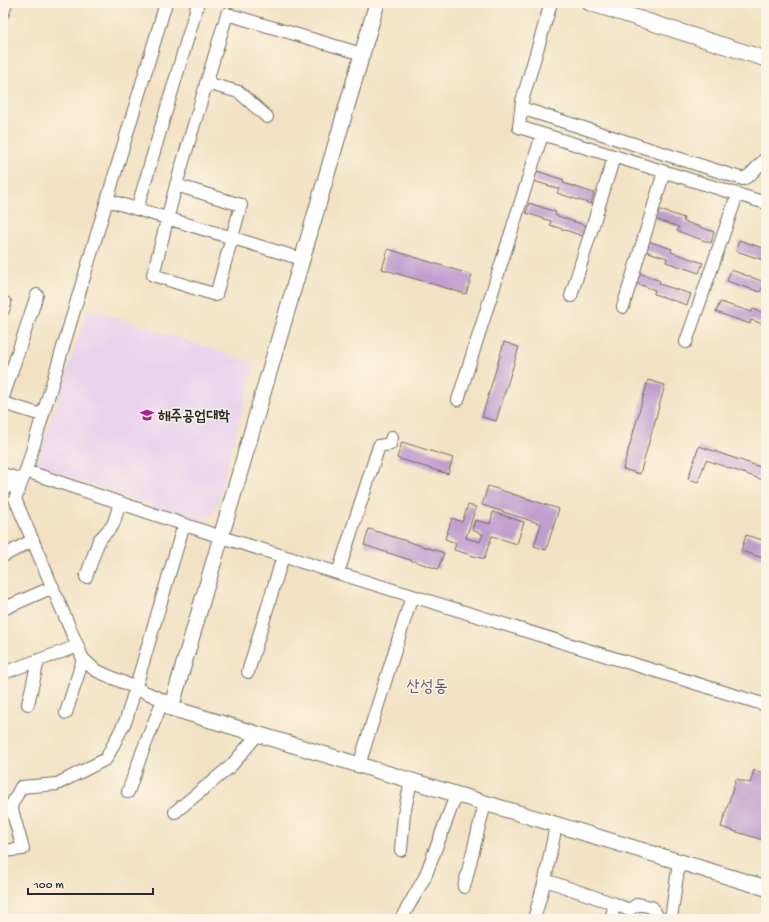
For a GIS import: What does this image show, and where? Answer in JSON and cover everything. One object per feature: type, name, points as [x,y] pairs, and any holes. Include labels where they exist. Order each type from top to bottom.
[{"type":"main road","points":[[377,3],[221,537],[168,702],[171,708],[766,888]]},
{"type":"main road","points":[[590,3],[766,59]]},
{"type":"street","points":[[3,13],[6,3]]},
{"type":"street","points":[[128,792],[143,750],[168,702],[95,670],[83,659],[15,499],[24,475],[166,3]]},
{"type":"street","points":[[137,210],[198,3]]},
{"type":"street","points":[[551,3],[522,101],[519,127],[766,203]]},
{"type":"street","points":[[176,185],[241,206],[216,295],[153,275],[176,185],[227,14],[362,54]]},
{"type":"street","points":[[206,83],[239,92],[267,117]]},
{"type":"street","points":[[521,108],[743,179],[750,175],[764,160],[766,162]]},
{"type":"street","points":[[458,400],[542,135]]},
{"type":"street","points":[[571,296],[614,157]]},
{"type":"street","points":[[623,307],[664,172]]},
{"type":"street","points":[[686,342],[737,194]]},
{"type":"street","points":[[107,200],[302,259]]},
{"type":"street","points":[[3,397],[37,295]]},
{"type":"street","points":[[3,403],[42,415]]},
{"type":"street","points":[[338,573],[379,446],[390,444],[392,436]]},
{"type":"street","points":[[3,474],[24,475],[120,503],[221,537],[766,705]]},
{"type":"street","points":[[3,489],[24,475]]},
{"type":"street","points":[[86,577],[99,540],[113,525],[120,503]]},
{"type":"street","points":[[3,851],[23,849],[11,806],[21,787],[57,784],[106,759],[126,720],[184,524]]},
{"type":"street","points":[[3,556],[33,540]]},
{"type":"street","points":[[248,672],[283,556]]},
{"type":"street","points":[[3,609],[53,587]]},
{"type":"street","points":[[359,765],[412,596]]},
{"type":"street","points":[[3,673],[78,646]]},
{"type":"street","points":[[66,713],[83,659]]},
{"type":"street","points":[[28,704],[38,661]]},
{"type":"street","points":[[175,812],[231,766],[258,734]]},
{"type":"street","points":[[401,850],[404,814],[411,781]]},
{"type":"street","points":[[401,919],[425,877],[456,795]]},
{"type":"street","points":[[464,887],[485,803]]},
{"type":"street","points":[[534,919],[545,880],[556,825]]},
{"type":"street","points":[[671,919],[679,862]]},
{"type":"street","points":[[545,880],[629,910],[638,904],[652,907],[659,919]]},
{"type":"street","points":[[611,919],[615,904]]},
{"type":"shaded area","name":"해주공업대학","points":[[88,308],[255,363],[214,514],[199,522],[35,466]]},
{"type":"building","points":[[537,171],[564,180],[563,183],[594,193],[591,204],[557,193],[559,189],[534,181]]},
{"type":"building","points":[[529,203],[556,212],[555,215],[587,226],[583,236],[550,225],[551,221],[526,213]]},
{"type":"building","points":[[657,209],[684,218],[683,221],[714,232],[711,243],[677,231],[679,227],[654,219]]},
{"type":"building","points":[[645,240],[672,249],[671,252],[703,263],[699,273],[666,262],[667,258],[642,250]]},
{"type":"building","points":[[739,240],[766,249],[766,261],[736,251]]},
{"type":"building","points":[[388,249],[472,275],[466,294],[382,269]]},
{"type":"building","points":[[731,270],[762,281],[763,278],[766,279],[766,290],[762,288],[760,292],[727,281]]},
{"type":"building","points":[[634,271],[660,281],[659,284],[691,294],[687,305],[654,294],[655,290],[630,281]]},
{"type":"building","points":[[720,302],[752,312],[753,309],[766,314],[766,325],[751,320],[750,324],[716,312]]},
{"type":"building","points":[[504,342],[519,347],[496,421],[482,417]]},
{"type":"building","points":[[648,380],[665,385],[640,474],[623,469]]},
{"type":"building","points":[[402,442],[453,458],[448,474],[397,458]]},
{"type":"building","points":[[699,446],[766,469],[766,481],[706,460],[698,482],[688,479]]},
{"type":"building","points":[[488,486],[559,509],[546,550],[534,546],[541,524],[482,505]]},
{"type":"building","points":[[468,505],[476,507],[466,538],[480,542],[483,534],[472,530],[475,520],[490,524],[493,512],[524,522],[517,544],[492,536],[484,559],[454,550],[456,543],[445,539],[452,518],[462,522]]},
{"type":"building","points":[[369,529],[444,553],[438,569],[364,545]]},
{"type":"building","points":[[746,535],[766,541],[766,559],[741,551]]},
{"type":"building","points":[[754,770],[766,774],[766,841],[721,827],[736,779],[750,783]]},
{"type":"place","name":"해주공업대학","points":[[147,415]]},
{"type":"district","name":"산성동","points":[[427,685]]}]
